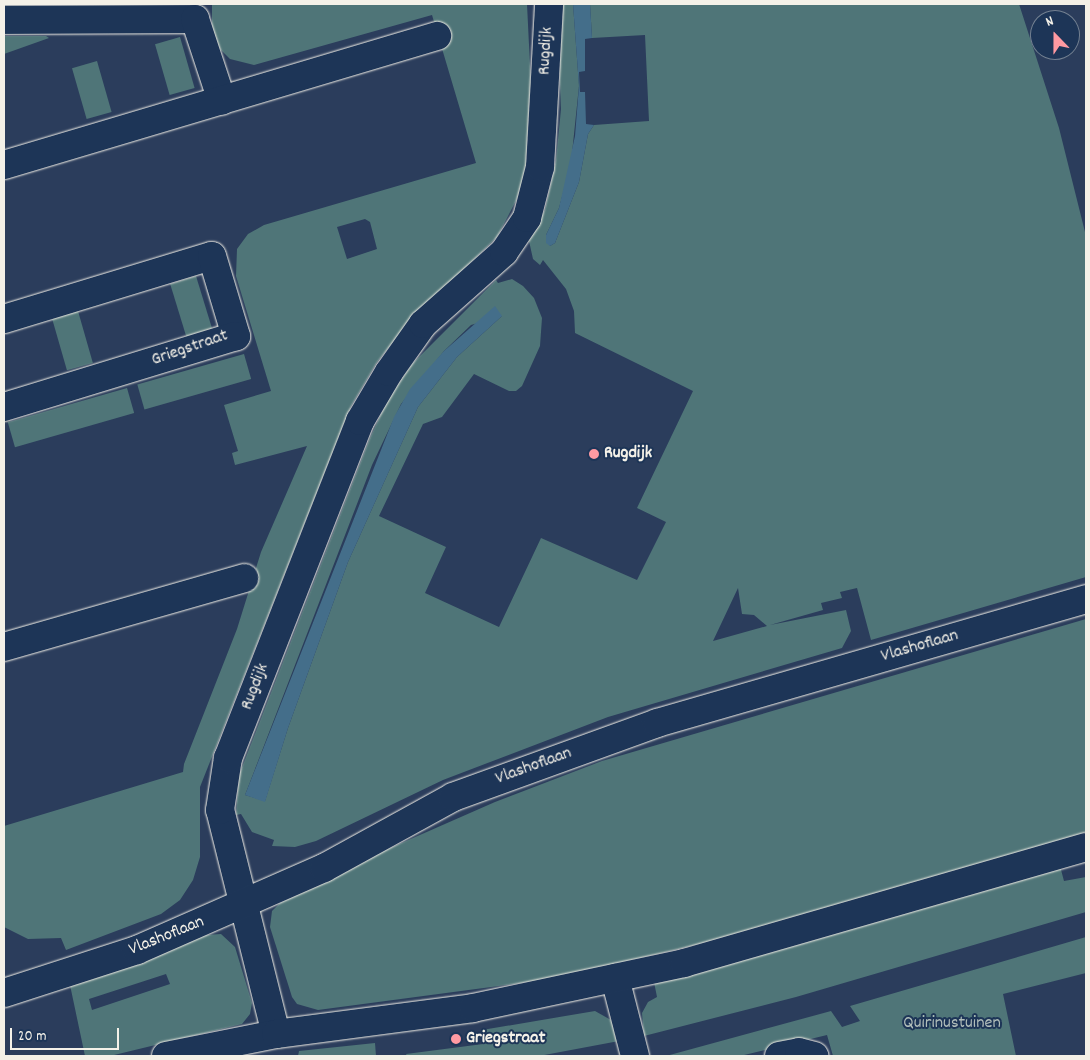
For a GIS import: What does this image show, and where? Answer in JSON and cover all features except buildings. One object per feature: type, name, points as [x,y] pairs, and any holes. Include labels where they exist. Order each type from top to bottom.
[{"type":"street","name":"Rugdijk","points":[[276,1034],[242,905],[220,810],[228,758],[360,422],[389,372],[423,324],[504,252],[527,218],[540,167],[549,4]]},
{"type":"street","points":[[4,20],[195,19],[222,100]]},
{"type":"street","points":[[4,165],[437,36]]},
{"type":"street","name":"Griegstraat","points":[[4,319],[212,256],[236,336],[4,407]]},
{"type":"street","points":[[4,647],[244,578]]},
{"type":"street","name":"Vlashoflaan","points":[[4,993],[137,950],[324,868],[453,797],[647,726],[1086,599]]},
{"type":"street","points":[[166,1056],[276,1034],[473,1008],[684,964],[1086,847]]},
{"type":"street","points":[[615,978],[635,1056]]},
{"type":"street","points":[[779,1056],[799,1052],[814,1056]]},
{"type":"green space","points":[[212,4],[527,4],[531,86],[526,164],[519,195],[497,237],[410,321],[377,362],[351,406],[200,787],[200,857],[193,880],[180,900],[161,914],[66,950],[61,938],[28,939],[4,927],[4,826],[183,772],[184,764],[237,629],[261,552],[307,446],[235,465],[232,453],[238,451],[224,405],[271,391],[236,276],[237,249],[248,234],[264,225],[476,163],[432,15],[254,65],[230,59],[218,47],[212,31]],"holes":[[[365,219],[370,222],[377,249],[347,259],[337,227]]]},
{"type":"green space","points":[[557,4],[573,4],[579,86],[571,163],[559,208],[546,235],[550,246],[555,243],[579,182],[588,134],[594,125],[649,121],[645,35],[592,38],[590,4],[1019,4],[1030,38],[1030,60],[1037,60],[1059,128],[1086,236],[1086,577],[871,640],[857,588],[840,592],[842,598],[821,603],[823,610],[770,625],[846,610],[851,631],[842,648],[608,717],[443,780],[316,841],[295,847],[272,846],[274,840],[252,832],[241,814],[236,815],[239,775],[370,438],[388,399],[412,364],[496,280],[498,283],[512,279],[523,286],[534,298],[542,318],[540,346],[522,386],[516,391],[509,391],[474,374],[442,417],[423,424],[379,516],[446,547],[425,593],[499,627],[541,538],[637,580],[666,522],[637,508],[693,391],[575,333],[574,311],[566,289],[543,260],[540,265],[533,259],[529,241],[545,210],[556,160],[561,109]],"holes":[[[502,316],[457,357],[418,407],[348,562],[288,728],[265,801],[245,795],[372,465],[401,404],[444,351],[471,325]],[[738,588],[742,614],[754,615],[767,626],[713,641]]]},
{"type":"green space","points":[[4,36],[46,36],[49,38],[4,54]]},
{"type":"green space","points":[[180,37],[195,88],[170,95],[155,44]]},
{"type":"green space","points":[[97,61],[112,112],[87,119],[72,68]]},
{"type":"green space","points":[[196,276],[212,329],[186,336],[170,284]]},
{"type":"green space","points":[[78,311],[93,363],[67,370],[52,318]]},
{"type":"green space","points":[[244,354],[251,379],[144,410],[137,385]]},
{"type":"green space","points":[[127,388],[134,413],[15,447],[8,422]]},
{"type":"green space","points":[[1086,619],[1086,834],[729,937],[551,979],[318,1010],[297,1004],[292,997],[270,927],[272,911],[280,903],[388,849],[495,802],[602,761]]},
{"type":"green space","points":[[1060,866],[1064,881],[1086,877],[1086,912],[796,997],[644,1036],[642,1013],[648,1002],[657,997],[654,982]]},
{"type":"green space","points":[[221,934],[235,947],[252,1003],[250,1014],[242,1024],[110,1056],[85,1056],[70,985],[206,935]],"holes":[[[166,974],[170,984],[92,1010],[89,999]]]},
{"type":"green space","name":"Quirinustuinen","points":[[1086,937],[1086,973],[1003,994],[1016,1056],[833,1056],[827,1035],[740,1056],[666,1056],[831,1011],[842,1027],[860,1021],[850,1006]]},
{"type":"green space","points":[[595,1011],[611,1020],[619,1041],[539,1056],[407,1056],[406,1054],[483,1044],[482,1030]]},
{"type":"green space","points":[[375,1043],[376,1056],[298,1056],[299,1051]]},
{"type":"water","points":[[573,4],[590,4],[592,38],[585,39],[585,71],[579,72],[580,92],[585,92],[586,124],[594,125],[588,134],[579,182],[555,243],[550,246],[546,243],[546,235],[559,208],[575,136],[579,86]]},
{"type":"water","points":[[495,306],[502,316],[457,357],[418,407],[348,562],[288,728],[265,802],[245,795],[394,417],[410,389],[444,351]]},
{"type":"place","name":"Rugdijk","points":[[594,454]]},
{"type":"place","name":"Griegstraat","points":[[456,1039]]}]
